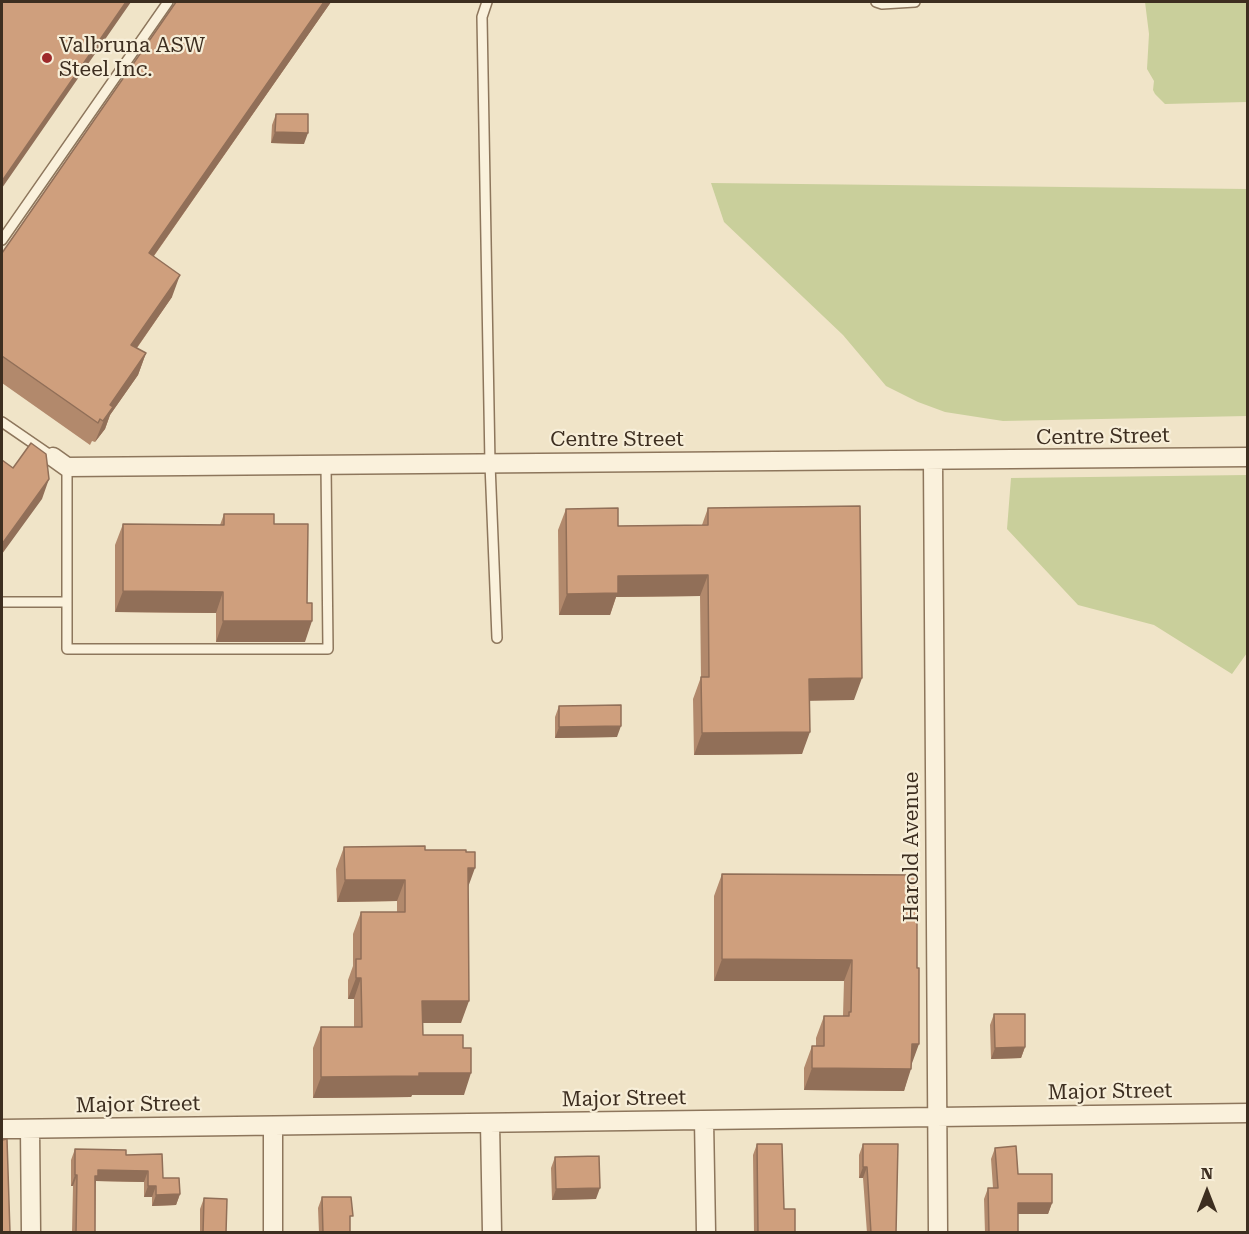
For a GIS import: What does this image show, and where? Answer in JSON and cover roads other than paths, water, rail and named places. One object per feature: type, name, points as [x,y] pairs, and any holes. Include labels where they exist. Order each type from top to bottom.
[{"type":"street","name":"Centre Street","points":[[60,462],[326,465],[1248,458]]},
{"type":"street","name":"Harold Avenue","points":[[933,461],[938,1233]]},
{"type":"street","name":"Major Street","points":[[2,1129],[1248,1113]]},
{"type":"street","points":[[704,1120],[706,1233]]},
{"type":"street","points":[[490,1123],[492,1233]]},
{"type":"street","points":[[273,1126],[273,1233]]},
{"type":"street","points":[[30,1129],[31,1233]]},
{"type":"lane","points":[[2,240],[168,2]]},
{"type":"lane","points":[[487,2],[482,17],[490,464],[497,638]]},
{"type":"lane","points":[[876,2],[882,4],[915,2]]},
{"type":"lane","points":[[2,422],[60,462],[67,649],[328,649],[326,465]]},
{"type":"lane","points":[[2,602],[67,602]]},
{"type":"place","name":"Valbruna ASW Steel Inc.","points":[[47,58]]}]
